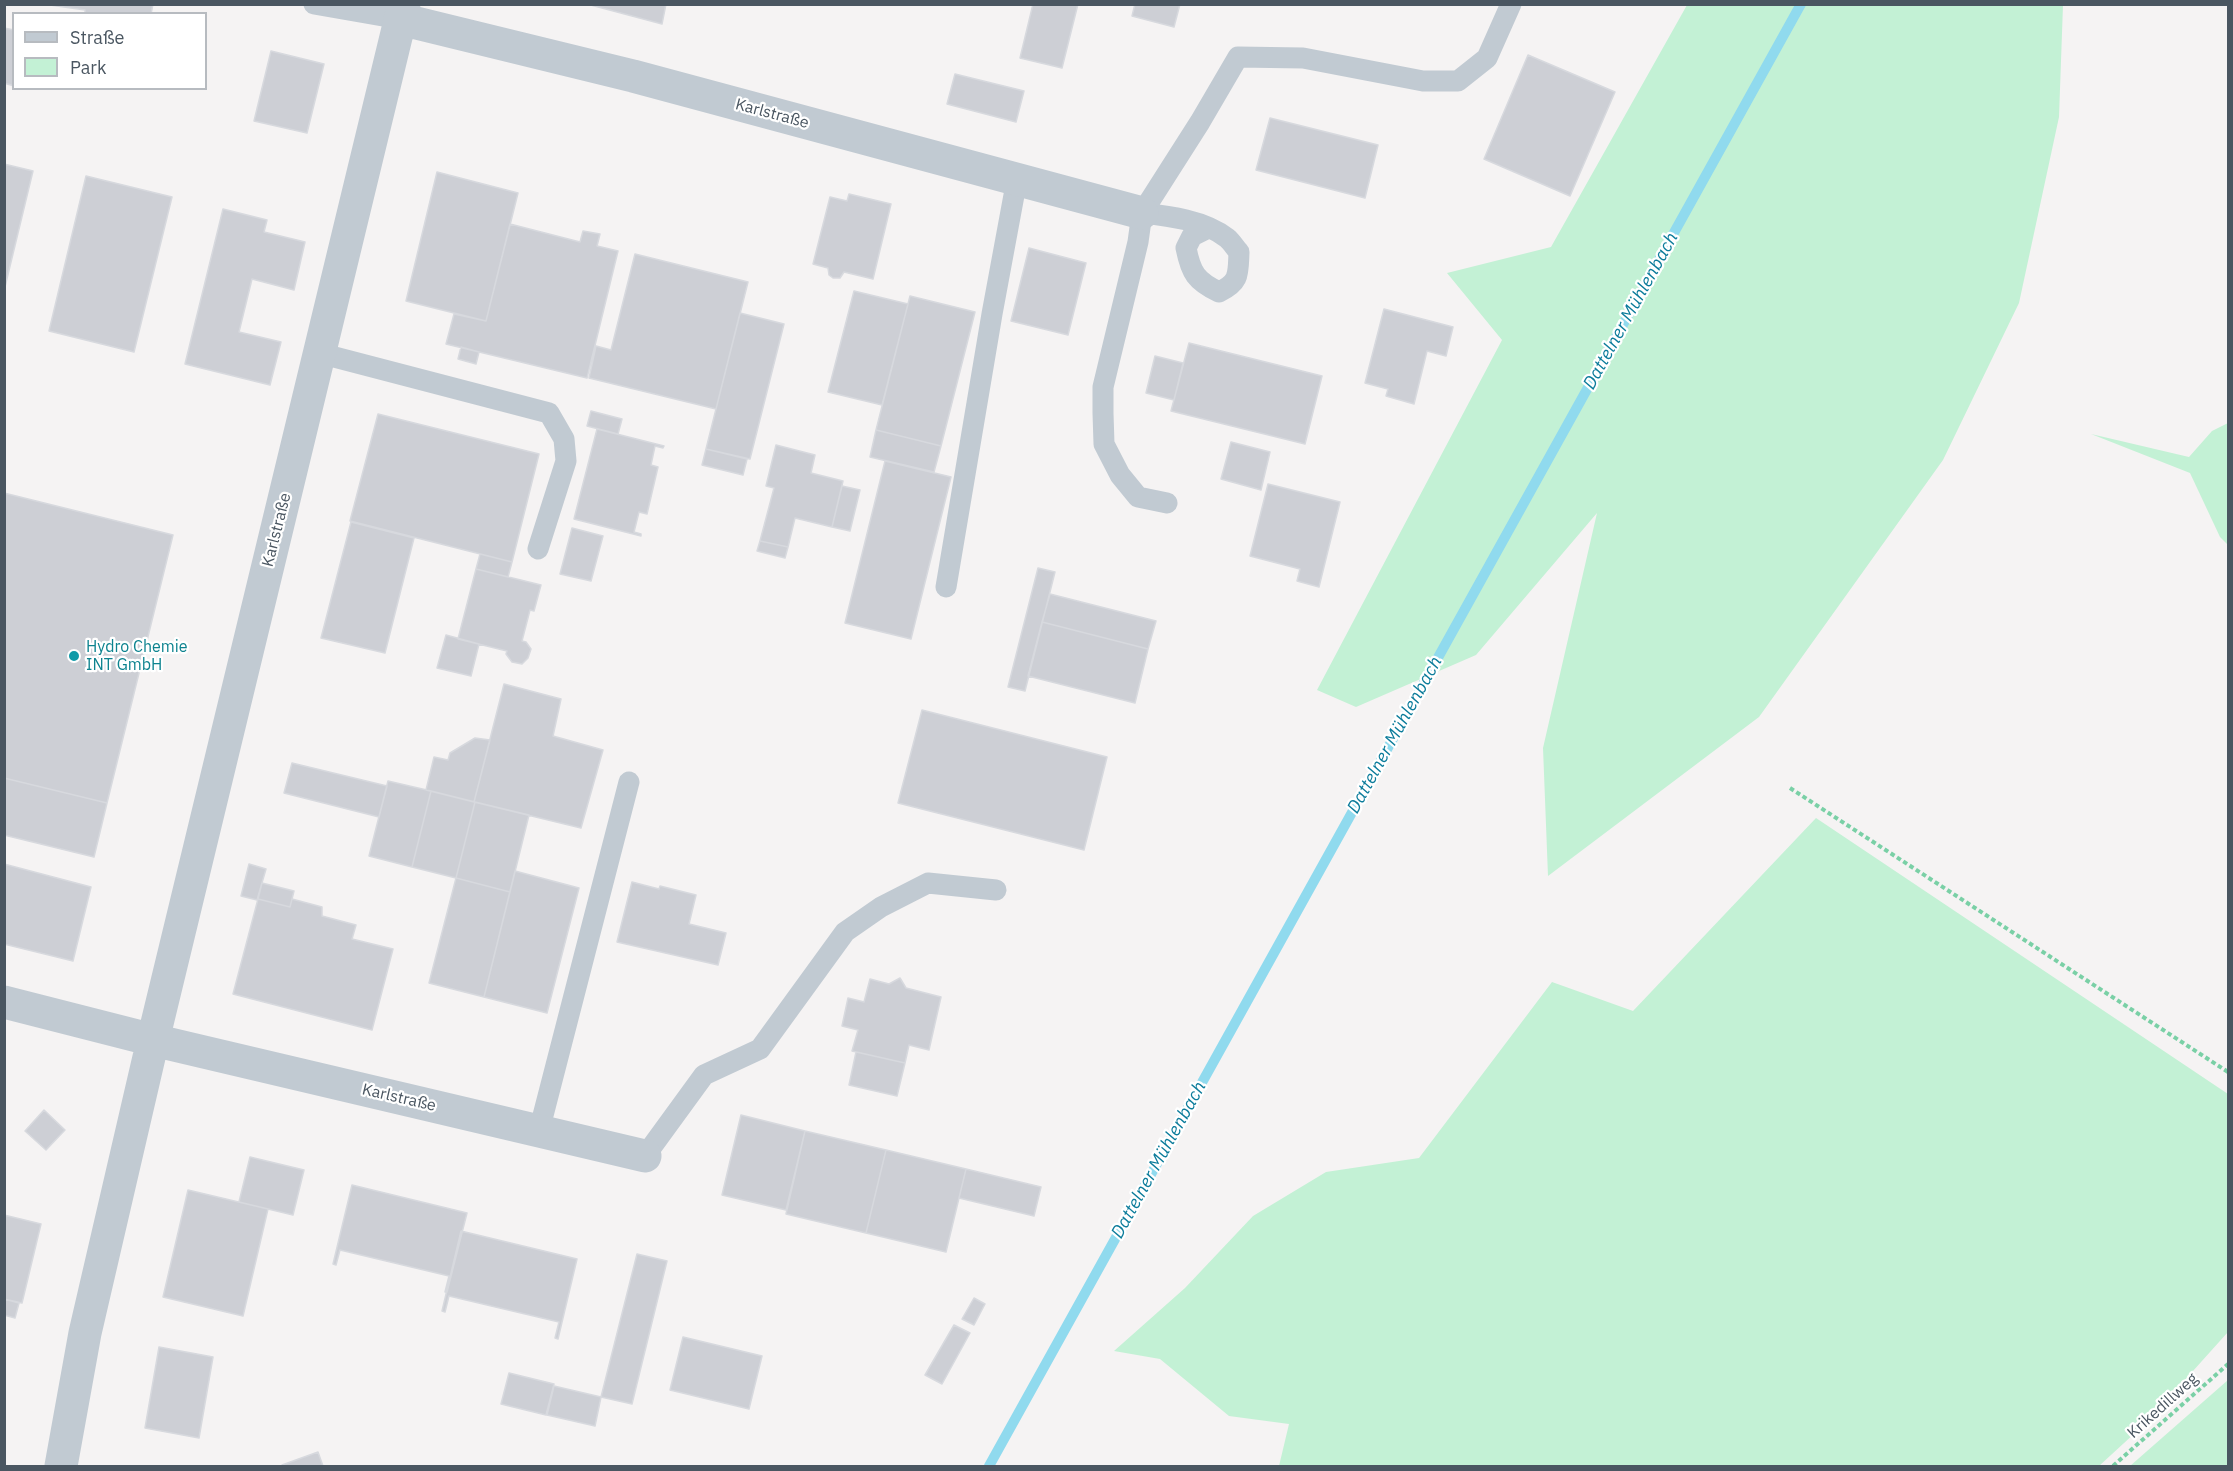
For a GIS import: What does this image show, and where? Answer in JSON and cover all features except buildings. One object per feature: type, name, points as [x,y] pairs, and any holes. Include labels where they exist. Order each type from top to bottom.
[{"type":"street","name":"Karlstraße","points":[[61,1467],[85,1333],[153,1040],[402,12],[1142,213]]},
{"type":"street","name":"Karlstraße","points":[[4,1002],[153,1040],[645,1156]]},
{"type":"lane","points":[[314,4],[402,12]]},
{"type":"lane","points":[[1167,503],[1138,497],[1120,475],[1104,444],[1104,387],[1138,242],[1142,213],[1238,57],[1303,58],[1423,81],[1458,81],[1488,58],[1511,4]]},
{"type":"lane","points":[[946,587],[1017,179]]},
{"type":"lane","points":[[1142,213],[1176,217],[1208,228]]},
{"type":"lane","points":[[319,353],[549,413],[564,439],[566,461],[538,549]]},
{"type":"lane","points":[[539,1131],[629,782]]},
{"type":"lane","points":[[645,1156],[704,1075],[760,1049],[845,932],[880,907],[928,883],[996,890]]},
{"type":"path","points":[[1790,788],[2229,1072]]},
{"type":"path","name":"Krikedillweg","points":[[2113,1467],[2229,1364]]},
{"type":"green space","points":[[1687,5],[2063,5],[2059,117],[2019,303],[1943,460],[1759,717],[1548,876],[1543,748],[1597,513],[1476,655],[1356,707],[1317,690],[1502,340],[1447,273],[1551,247]]},
{"type":"green space","points":[[2228,423],[2228,545],[2220,537],[2190,473],[2091,434],[2189,457],[2212,431]]},
{"type":"green space","points":[[1816,818],[2228,1094],[2228,1332],[2148,1421],[2099,1466],[1279,1466],[1289,1424],[1229,1416],[1160,1359],[1114,1351],[1185,1288],[1253,1216],[1326,1172],[1419,1158],[1552,982],[1633,1011]]},
{"type":"green space","points":[[2228,1380],[2228,1466],[2130,1466]]},
{"type":"waterway","name":"Dattelner Mühlenbach","points":[[989,1466],[1801,4]]},
{"type":"place","name":"Hydro Chemie INT GmbH","points":[[74,656]]}]
